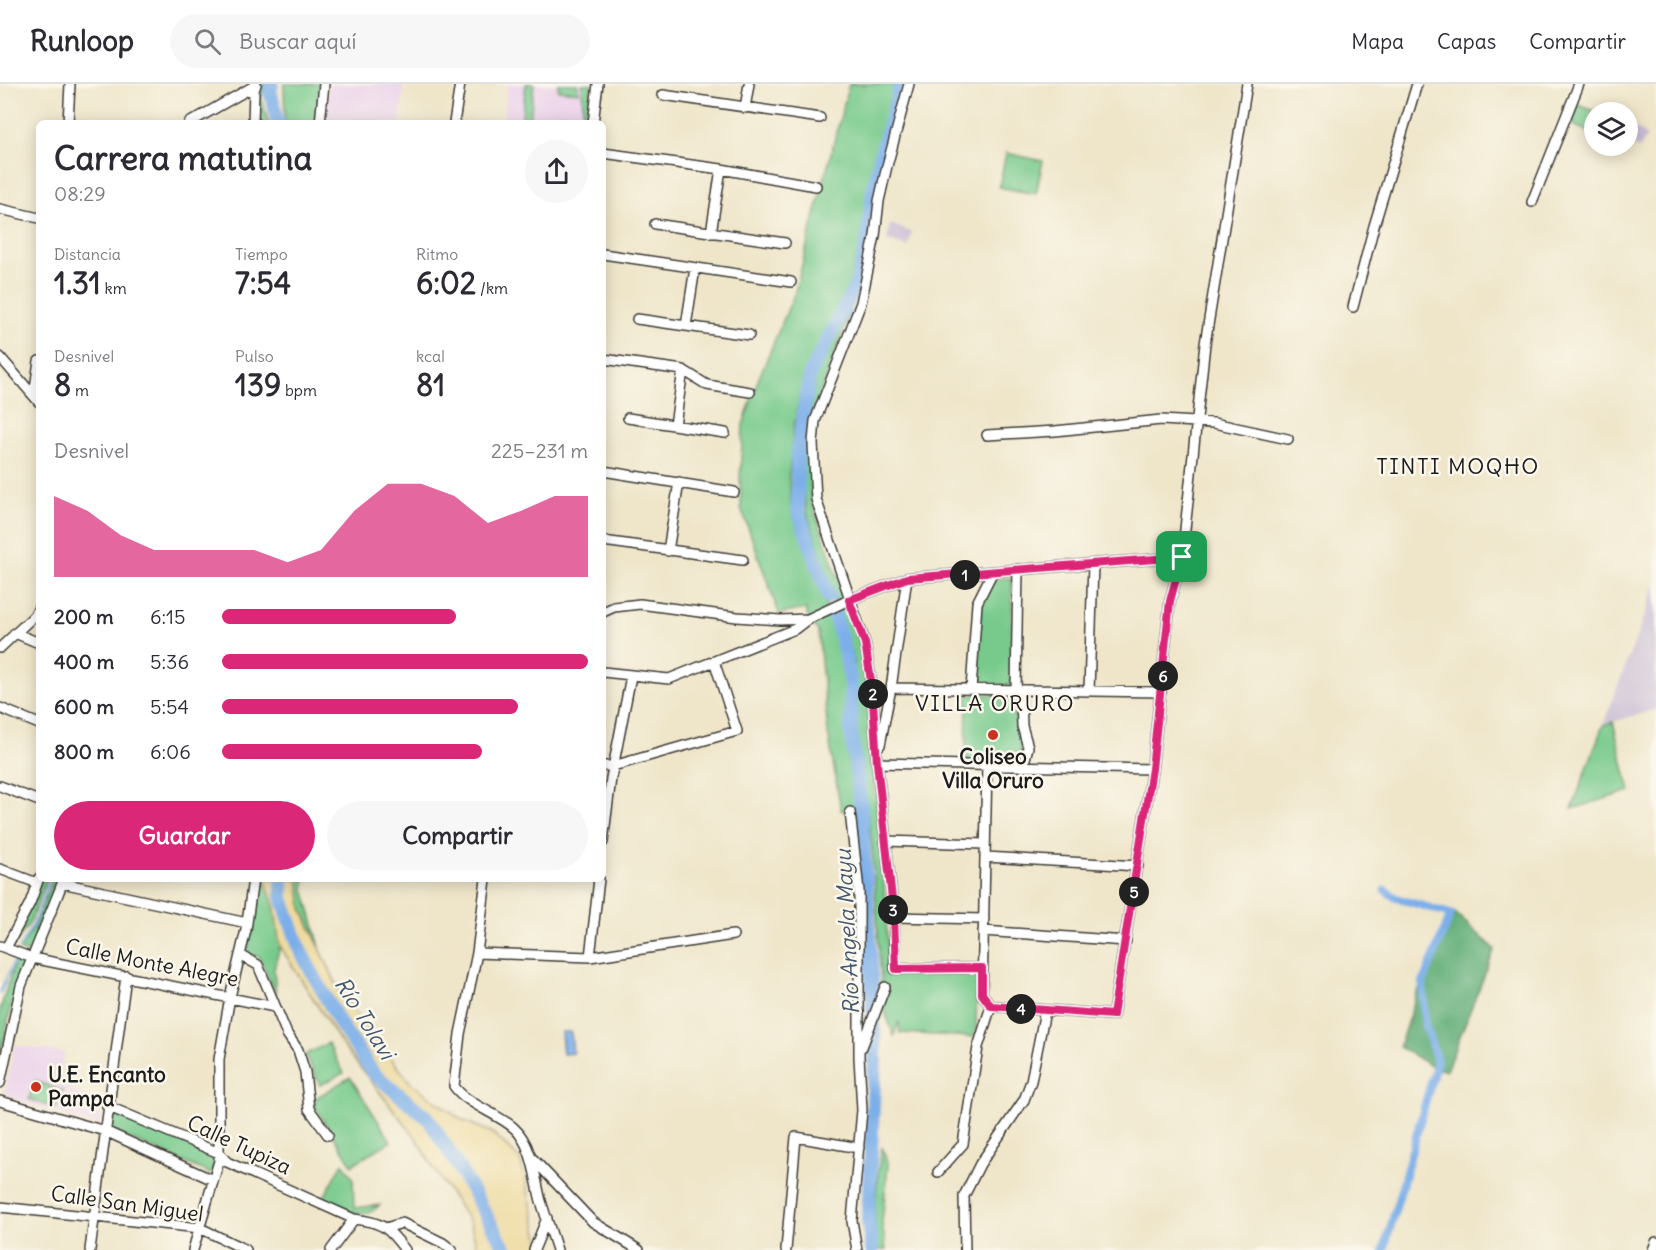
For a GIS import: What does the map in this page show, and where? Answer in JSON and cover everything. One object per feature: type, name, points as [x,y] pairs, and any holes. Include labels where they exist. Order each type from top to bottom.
[{"type":"street","points":[[68,120],[70,84]]},
{"type":"street","points":[[194,120],[256,84]]},
{"type":"street","points":[[253,120],[256,84]]},
{"type":"street","points":[[320,120],[324,84]]},
{"type":"street","points":[[454,120],[460,84]]},
{"type":"street","points":[[593,120],[598,84]]},
{"type":"street","points":[[745,108],[749,84]]},
{"type":"street","points":[[909,84],[879,201],[875,236],[861,303],[815,421],[813,443],[816,499],[839,562],[867,654],[875,712],[877,763],[894,917],[896,969],[982,968]]},
{"type":"street","points":[[987,766],[982,994],[991,1006],[1113,1015],[1152,769],[1170,601],[1182,557],[1205,344],[1247,84]]},
{"type":"street","points":[[1353,307],[1374,226],[1417,84]]},
{"type":"street","points":[[1532,202],[1579,84]]},
{"type":"street","points":[[663,95],[820,118]]},
{"type":"street","points":[[606,153],[721,169],[816,186]]},
{"type":"street","points":[[711,232],[721,169]]},
{"type":"street","points":[[0,209],[36,217]]},
{"type":"street","points":[[655,224],[785,243]]},
{"type":"street","points":[[606,254],[791,282]]},
{"type":"street","points":[[686,326],[694,268]]},
{"type":"street","points":[[637,319],[749,335]]},
{"type":"street","points":[[0,357],[36,399]]},
{"type":"street","points":[[606,359],[683,370],[707,385],[750,392]]},
{"type":"street","points":[[675,425],[683,370]]},
{"type":"street","points":[[628,418],[725,433]]},
{"type":"street","points":[[987,435],[1055,431],[1161,420],[1215,423],[1288,439]]},
{"type":"street","points":[[606,471],[734,492]]},
{"type":"street","points":[[668,551],[679,482]]},
{"type":"street","points":[[606,541],[743,560]]},
{"type":"street","points":[[606,672],[669,679],[795,629],[808,619],[849,600],[907,578],[1182,557]]},
{"type":"street","points":[[1089,691],[1093,564]]},
{"type":"street","points":[[1018,569],[1016,690],[1021,698],[1022,726],[1028,747],[1023,767]]},
{"type":"street","points":[[971,690],[977,603],[992,573]]},
{"type":"street","points":[[877,763],[891,688],[907,578]]},
{"type":"street","points":[[606,611],[614,607],[640,604],[737,617],[808,619]]},
{"type":"street","points":[[0,648],[36,613]]},
{"type":"street","points":[[15,633],[36,642]]},
{"type":"street","points":[[606,766],[613,766],[737,731],[714,661]]},
{"type":"street","points":[[606,819],[613,766],[631,676]]},
{"type":"street","points":[[891,688],[1161,692]]},
{"type":"street","points":[[0,708],[36,723]]},
{"type":"street","points":[[877,763],[1152,769]]},
{"type":"street","points":[[0,786],[36,800]]},
{"type":"street","points":[[850,812],[860,891],[859,1057],[862,1110],[852,1221],[857,1250]]},
{"type":"street","points":[[885,841],[986,844]]},
{"type":"street","points":[[985,857],[1138,866]]},
{"type":"street","points":[[0,869],[36,879]]},
{"type":"street","points":[[10,950],[37,882]]},
{"type":"street","points":[[0,1083],[21,986],[63,882]]},
{"type":"street","points":[[67,882],[247,923]]},
{"type":"street","points":[[193,1250],[219,1161],[219,1059],[254,882]]},
{"type":"street","points":[[486,882],[477,952],[460,1034],[454,1086],[459,1094],[489,1110],[516,1130],[532,1157],[593,1222],[639,1250]]},
{"type":"street","points":[[590,957],[598,882]]},
{"type":"street","points":[[894,917],[984,919]]},
{"type":"street","points":[[983,932],[1126,941]]},
{"type":"street","points":[[477,952],[590,957],[733,936]]},
{"type":"street","name":"Calle Monte Alegre","points":[[10,950],[32,958],[275,1007]]},
{"type":"street","points":[[240,955],[258,965],[275,1007],[302,1061],[309,1109],[328,1135]]},
{"type":"street","points":[[90,1250],[107,1106],[126,976]]},
{"type":"street","points":[[859,1057],[885,987]]},
{"type":"street","points":[[938,1172],[963,1144],[978,1047],[991,1006]]},
{"type":"street","points":[[965,1250],[964,1196],[980,1164],[1024,1100],[1031,1081],[1045,1011]]},
{"type":"street","points":[[0,1101],[105,1131],[213,1180]]},
{"type":"street","name":"Calle Tupiza","points":[[107,1106],[219,1153],[228,1162],[354,1218],[374,1221],[386,1228]]},
{"type":"street","points":[[786,1250],[796,1137],[859,1148]]},
{"type":"street","points":[[532,1157],[557,1250]]},
{"type":"street","name":"Calle San Miguel","points":[[0,1207],[200,1228],[246,1250]]},
{"type":"street","points":[[331,1250],[354,1218]]},
{"type":"street","points":[[534,1250],[547,1218]]},
{"type":"street","points":[[405,1250],[386,1228],[402,1223],[443,1243],[452,1250]]},
{"type":"street","points":[[1653,1250],[1656,1242]]},
{"type":"shaded area","points":[[329,84],[404,84],[400,120],[324,120]]},
{"type":"shaded area","points":[[508,84],[592,84],[587,120],[503,120]]},
{"type":"shaded area","points":[[1638,130],[1647,136],[1638,148]]},
{"type":"shaded area","points":[[890,224],[912,232],[908,247],[887,240]]},
{"type":"shaded area","points":[[1656,585],[1656,709],[1603,725]]},
{"type":"shaded area","name":"U.E. Encanto Pampa","points":[[15,1045],[65,1053],[56,1081],[102,1105],[99,1126],[4,1094]]},
{"type":"green space","points":[[259,84],[264,84],[261,100],[268,120],[259,120],[256,98]]},
{"type":"green space","points":[[284,84],[320,84],[315,120],[285,120]]},
{"type":"green space","points":[[526,84],[534,84],[530,119],[537,120],[521,120]]},
{"type":"green space","points":[[558,84],[577,84],[579,92],[558,90]]},
{"type":"green space","points":[[582,84],[592,84],[587,120],[582,120]]},
{"type":"green space","points":[[849,84],[895,84],[877,152],[867,200],[864,232],[848,291],[805,374],[794,426],[789,476],[792,512],[821,589],[839,648],[845,680],[847,735],[858,790],[856,813],[841,810],[828,733],[818,631],[808,619],[806,609],[779,614],[741,508],[740,479],[743,425],[758,380],[795,292]]},
{"type":"green space","points":[[1579,105],[1584,107],[1584,130],[1571,124]]},
{"type":"green space","points":[[1006,153],[1043,161],[1036,194],[1019,191],[1019,188],[1018,191],[999,187]]},
{"type":"green space","points":[[856,296],[812,416],[811,501],[860,641],[869,695],[871,765],[881,839],[889,964],[896,974],[977,974],[976,1030],[973,1037],[900,1033],[899,1021],[894,1036],[883,1007],[872,847],[857,733],[854,660],[807,513],[803,487],[802,455],[814,377]]},
{"type":"green space","points":[[1012,578],[1011,686],[975,685],[981,605],[993,579]]},
{"type":"green space","name":"Coliseo Villa Oruro","points":[[1014,694],[1015,719],[1021,746],[1018,755],[1013,760],[966,760],[967,695]]},
{"type":"green space","points":[[1613,722],[1630,791],[1572,809],[1603,725]]},
{"type":"green space","points":[[40,882],[46,882],[30,923],[12,947]]},
{"type":"green space","points":[[52,882],[59,882],[31,954],[19,950],[35,925]]},
{"type":"green space","points":[[258,882],[266,882],[275,909],[280,946],[274,969],[276,995],[259,957],[247,953]]},
{"type":"green space","points":[[298,882],[305,882],[304,889],[320,947],[302,909]]},
{"type":"green space","points":[[1455,913],[1495,949],[1446,1071],[1431,1066],[1399,1047],[1417,993]]},
{"type":"green space","points":[[15,961],[24,964],[10,1010],[0,1061],[0,1010]]},
{"type":"green space","points":[[328,1043],[344,1073],[320,1085],[305,1055]]},
{"type":"green space","points":[[350,1077],[391,1141],[352,1165],[311,1101]]},
{"type":"green space","points":[[35,1081],[63,1091],[56,1109],[29,1099]]},
{"type":"green space","points":[[112,1113],[213,1155],[215,1161],[211,1174],[109,1130]]},
{"type":"green space","points":[[882,1147],[888,1165],[882,1223],[886,1250],[878,1250],[875,1212]]},
{"type":"green space","points":[[343,1163],[353,1178],[354,1208],[380,1205],[367,1213],[360,1213],[345,1210],[323,1199]]},
{"type":"sand","points":[[266,882],[298,882],[302,909],[339,990],[376,1040],[411,1083],[462,1120],[493,1133],[520,1159],[542,1250],[478,1250],[470,1222],[434,1169],[417,1139],[343,1046],[280,946],[275,909]]},
{"type":"water","points":[[561,1032],[571,1032],[573,1053],[563,1054]]},
{"type":"waterway","name":"Río Tolavi","points":[[272,84],[270,90],[277,120]]},
{"type":"waterway","name":"Río Angela Mayu","points":[[829,597],[798,510],[797,455],[810,374],[852,293],[860,272],[882,149],[901,84]]},
{"type":"waterway","name":"Río Angela Mayu","points":[[834,614],[851,683],[851,731],[861,808],[871,964],[875,1059],[868,1220],[872,1250]]},
{"type":"waterway","points":[[19,949],[33,925],[49,882]]},
{"type":"waterway","name":"Río Tolavi","points":[[282,882],[282,898],[301,952],[341,1025],[374,1074],[428,1118],[506,1250]]},
{"type":"waterway","points":[[1384,1250],[1437,1061],[1425,1025],[1423,983],[1451,914],[1396,898],[1385,890]]},
{"type":"waterway","points":[[0,993],[17,954]]},
{"type":"place","name":"Coliseo Villa Oruro","points":[[993,735]]},
{"type":"place","name":"U.E. Encanto Pampa","points":[[36,1087]]},
{"type":"district","name":"TINTI MOQHO","points":[[1458,466]]},
{"type":"district","name":"VILLA ORURO","points":[[995,703]]},
{"type":"route","points":[[1182,557],[1170,601],[1152,769],[1113,1015],[991,1006],[982,994],[982,968],[896,969],[894,917],[877,763],[872,687],[865,643],[849,600],[907,578],[1182,557]]}]
